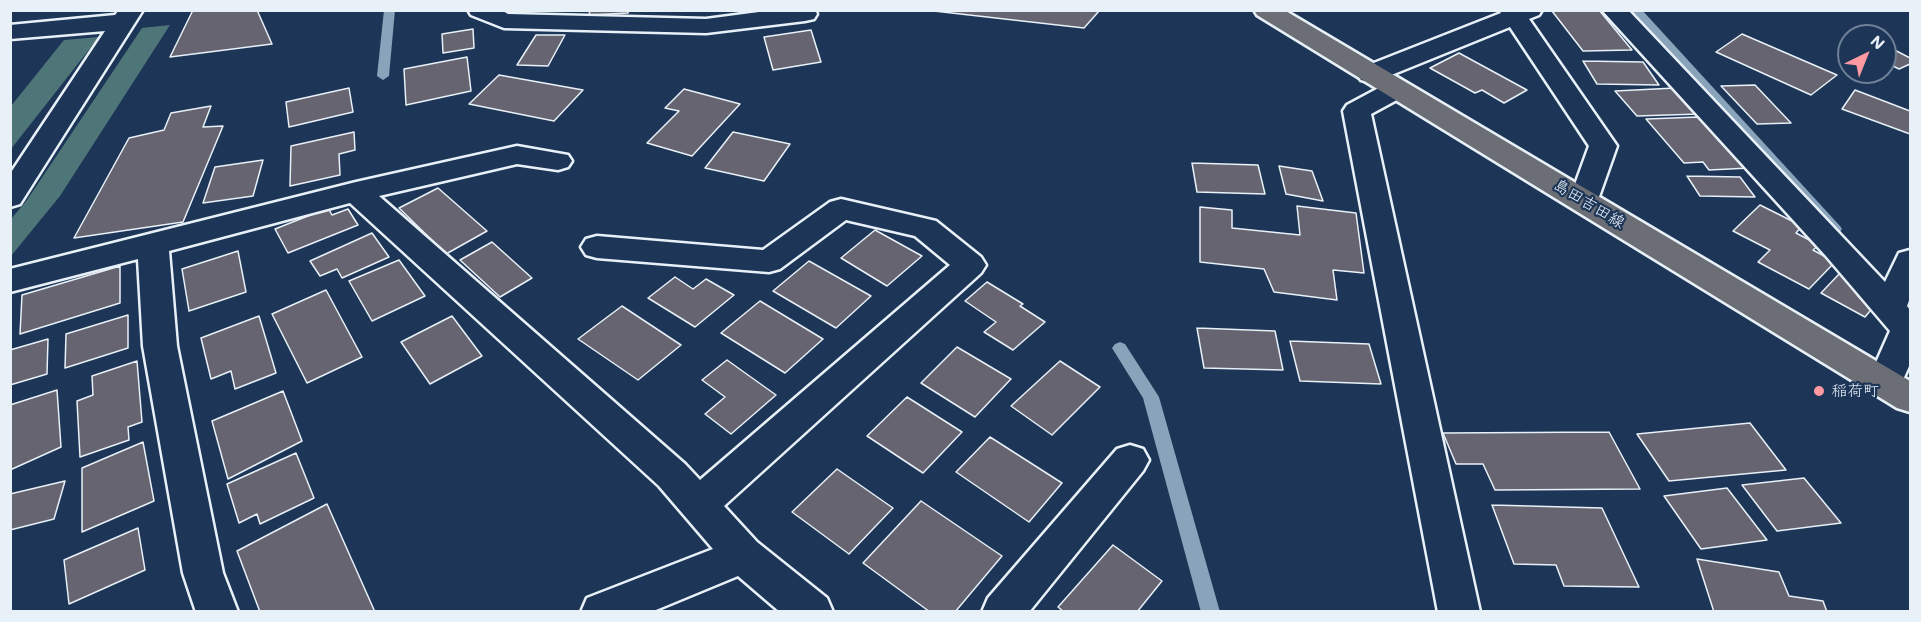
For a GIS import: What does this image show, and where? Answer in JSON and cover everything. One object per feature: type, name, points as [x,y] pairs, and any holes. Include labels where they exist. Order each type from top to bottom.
[{"type":"main road","name":"島田吉田線","points":[[1266,10],[1911,399]]},
{"type":"street","points":[[480,10],[504,21],[706,26],[805,14],[803,10]]},
{"type":"street","points":[[1614,10],[1837,248],[1908,329],[1885,383]]},
{"type":"street","points":[[1459,612],[1357,111],[1384,81],[1519,13],[1603,147],[1584,201]]},
{"type":"street","points":[[10,32],[128,16]]},
{"type":"street","points":[[10,197],[128,16]]},
{"type":"street","points":[[10,281],[356,192],[517,155],[558,161]]},
{"type":"street","points":[[356,192],[672,475],[743,555],[812,612]]},
{"type":"street","points":[[597,248],[769,261],[841,209],[925,228],[970,265],[699,504]]},
{"type":"street","points":[[153,243],[160,346],[203,573],[217,612]]},
{"type":"street","points":[[1890,308],[1911,261]]},
{"type":"street","points":[[1003,612],[1130,460]]},
{"type":"street","points":[[602,612],[743,555]]},
{"type":"green space","points":[[170,25],[60,196],[11,256],[11,219],[27,200],[142,28]]},
{"type":"green space","points":[[99,37],[11,149],[11,106],[64,40]]},
{"type":"building","points":[[193,10],[257,10],[272,44],[170,57]]},
{"type":"building","points":[[590,10],[629,10],[628,13],[589,15]]},
{"type":"building","points":[[925,10],[1100,10],[1084,28]]},
{"type":"building","points":[[1599,10],[1632,50],[1583,51],[1552,11]]},
{"type":"building","points":[[473,29],[474,48],[443,53],[442,34]]},
{"type":"building","points":[[811,30],[821,62],[773,70],[764,37]]},
{"type":"building","points":[[1742,34],[1837,75],[1811,95],[1716,52]]},
{"type":"building","points":[[536,35],[565,35],[548,66],[517,65]]},
{"type":"building","points":[[1897,51],[1910,58],[1910,64],[1897,68]]},
{"type":"building","points":[[1459,53],[1527,90],[1504,103],[1482,90],[1475,93],[1430,68]]},
{"type":"building","points":[[467,57],[471,91],[406,105],[404,69]]},
{"type":"building","points":[[1583,61],[1643,62],[1659,85],[1597,84]]},
{"type":"building","points":[[499,75],[583,90],[554,121],[469,104]]},
{"type":"building","points":[[1755,85],[1791,123],[1757,124],[1721,86]]},
{"type":"building","points":[[349,88],[353,112],[289,127],[286,102]]},
{"type":"building","points":[[1675,88],[1699,114],[1637,116],[1615,91]]},
{"type":"building","points":[[684,89],[740,104],[692,156],[647,143],[679,111],[665,108]]},
{"type":"building","points":[[1855,90],[1910,111],[1910,134],[1842,109]]},
{"type":"building","points":[[211,106],[203,127],[223,126],[183,222],[74,238],[129,138],[164,130],[171,113]]},
{"type":"building","points":[[1698,117],[1738,160],[1742,160],[1750,168],[1709,170],[1703,162],[1684,163],[1646,119]]},
{"type":"building","points":[[354,132],[355,150],[339,154],[340,175],[290,186],[291,146]]},
{"type":"building","points":[[733,132],[790,144],[764,181],[705,168]]},
{"type":"building","points":[[263,160],[253,196],[203,203],[215,167]]},
{"type":"building","points":[[1192,163],[1258,165],[1265,194],[1197,192]]},
{"type":"building","points":[[1279,166],[1312,171],[1323,201],[1286,194]]},
{"type":"building","points":[[1687,176],[1740,177],[1755,197],[1700,196]]},
{"type":"building","points":[[438,188],[487,231],[446,254],[399,208]]},
{"type":"building","points":[[1760,205],[1802,226],[1796,233],[1819,245],[1813,250],[1835,262],[1809,289],[1758,262],[1770,250],[1733,231]]},
{"type":"building","points":[[1297,206],[1356,213],[1364,273],[1333,270],[1337,300],[1274,292],[1264,269],[1200,262],[1200,207],[1232,210],[1232,228],[1300,235]]},
{"type":"building","points":[[328,208],[332,215],[348,209],[358,225],[288,253],[275,229]]},
{"type":"building","points":[[875,230],[922,256],[887,286],[841,258]]},
{"type":"building","points":[[372,233],[389,257],[342,278],[337,269],[320,276],[310,261]]},
{"type":"building","points":[[492,242],[532,278],[500,297],[460,260]]},
{"type":"building","points":[[238,251],[246,292],[189,311],[182,269]]},
{"type":"building","points":[[399,260],[425,296],[372,321],[349,281]]},
{"type":"building","points":[[809,261],[871,296],[836,328],[773,291]]},
{"type":"building","points":[[120,266],[120,303],[20,334],[22,295]]},
{"type":"building","points":[[1841,272],[1863,290],[1858,296],[1875,305],[1865,317],[1821,293]]},
{"type":"building","points":[[675,277],[693,289],[706,279],[734,295],[695,327],[648,298]]},
{"type":"building","points":[[987,282],[1023,304],[1020,306],[1045,322],[1013,350],[984,332],[996,322],[965,301]]},
{"type":"building","points":[[326,290],[362,357],[307,383],[272,314]]},
{"type":"building","points":[[760,301],[823,339],[785,373],[721,333]]},
{"type":"building","points":[[622,306],[681,345],[638,380],[578,339]]},
{"type":"building","points":[[128,315],[128,348],[65,368],[66,334]]},
{"type":"building","points":[[259,316],[276,373],[235,389],[231,371],[211,379],[201,338]]},
{"type":"building","points":[[452,316],[482,356],[430,384],[401,342]]},
{"type":"building","points":[[1197,328],[1275,331],[1283,370],[1204,368]]},
{"type":"building","points":[[48,339],[47,374],[10,385],[10,350]]},
{"type":"building","points":[[1290,341],[1369,344],[1381,384],[1300,381]]},
{"type":"building","points":[[957,347],[1011,379],[975,417],[921,383]]},
{"type":"building","points":[[727,360],[776,395],[731,434],[705,414],[725,397],[702,380]]},
{"type":"building","points":[[137,361],[142,422],[128,427],[129,440],[80,457],[77,401],[93,395],[92,376]]},
{"type":"building","points":[[1060,361],[1100,387],[1052,435],[1011,406]]},
{"type":"building","points":[[57,390],[61,447],[10,470],[10,405]]},
{"type":"building","points":[[283,391],[302,441],[228,479],[212,421]]},
{"type":"building","points":[[907,397],[962,432],[923,473],[867,436]]},
{"type":"building","points":[[1750,423],[1786,470],[1669,481],[1637,434]]},
{"type":"building","points":[[1609,432],[1640,489],[1495,490],[1483,464],[1456,464],[1443,433]]},
{"type":"building","points":[[990,437],[1062,483],[1029,522],[956,472]]},
{"type":"building","points":[[143,442],[154,501],[82,532],[82,468]]},
{"type":"building","points":[[296,453],[314,498],[260,524],[257,514],[239,523],[227,484]]},
{"type":"building","points":[[837,469],[893,508],[849,554],[792,512]]},
{"type":"building","points":[[1804,478],[1841,523],[1777,531],[1742,485]]},
{"type":"building","points":[[65,481],[54,519],[10,530],[10,494]]},
{"type":"building","points":[[1727,488],[1767,540],[1701,549],[1664,496]]},
{"type":"building","points":[[921,501],[1002,556],[955,612],[930,612],[863,563]]},
{"type":"building","points":[[327,504],[375,612],[260,612],[237,551]]},
{"type":"building","points":[[1492,505],[1602,508],[1639,587],[1564,586],[1556,565],[1514,564]]},
{"type":"building","points":[[138,528],[145,570],[69,604],[64,560]]},
{"type":"building","points":[[1113,545],[1162,581],[1137,612],[1064,612],[1058,607]]},
{"type":"building","points":[[1697,559],[1779,572],[1789,596],[1823,601],[1827,612],[1714,612]]},
{"type":"waterway","points":[[383,76],[390,10]]},
{"type":"waterway","points":[[1636,10],[1835,229]]},
{"type":"waterway","points":[[1120,348],[1151,397],[1211,612]]},
{"type":"place","name":"稲荷町","points":[[1819,391]]}]
